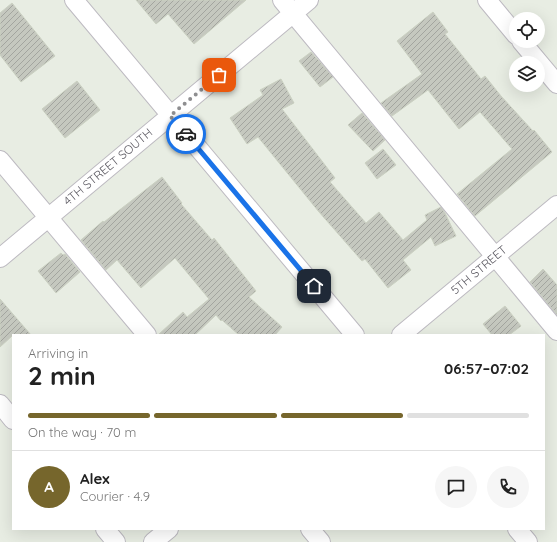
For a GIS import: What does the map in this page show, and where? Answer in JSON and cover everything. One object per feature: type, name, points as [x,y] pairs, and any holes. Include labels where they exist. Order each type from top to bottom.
[{"type":"street","points":[[74,0],[354,334]]},
{"type":"street","name":"4TH STREET SOUTH","points":[[0,258],[170,116],[287,7],[309,0]]},
{"type":"street","points":[[487,0],[509,27]]},
{"type":"street","points":[[287,7],[557,331]]},
{"type":"street","points":[[527,48],[557,84]]},
{"type":"street","points":[[0,160],[146,334]]},
{"type":"street","name":"5TH STREET","points":[[402,334],[557,205]]},
{"type":"street","points":[[0,404],[12,419]]},
{"type":"street","points":[[106,530],[116,542]]},
{"type":"street","points":[[153,542],[168,530]]},
{"type":"street","points":[[311,530],[321,542]]},
{"type":"street","points":[[518,530],[528,542]]},
{"type":"building","points":[[136,0],[246,0],[194,44],[168,14],[156,24]]},
{"type":"building","points":[[12,3],[55,56],[21,82],[0,55],[0,13]]},
{"type":"building","points":[[433,12],[448,32],[445,34],[481,79],[485,76],[501,96],[533,131],[534,130],[552,152],[475,216],[457,194],[512,149],[480,112],[459,129],[428,90],[392,116],[381,103],[422,74],[397,41]]},
{"type":"building","points":[[311,52],[333,77],[320,87],[299,61]]},
{"type":"building","points":[[281,79],[294,103],[282,109],[335,178],[330,182],[366,223],[379,212],[403,240],[427,220],[425,215],[441,207],[456,236],[435,246],[431,237],[403,260],[411,270],[388,288],[365,259],[362,261],[319,212],[258,137],[247,144],[230,118],[263,95],[260,90]]},
{"type":"building","points":[[77,81],[100,110],[65,138],[42,109]]},
{"type":"building","points":[[362,113],[385,140],[373,151],[348,125]]},
{"type":"building","points":[[383,149],[396,165],[377,179],[365,163]]},
{"type":"building","points":[[162,177],[182,203],[181,204],[212,240],[214,238],[256,291],[249,297],[282,327],[276,334],[238,334],[222,320],[221,321],[216,315],[196,334],[159,334],[183,312],[187,317],[209,299],[175,258],[141,288],[117,260],[106,270],[81,240],[103,221],[104,222]]},
{"type":"building","points":[[61,253],[63,255],[65,254],[80,272],[56,293],[38,271]]},
{"type":"building","points":[[543,269],[557,285],[557,315],[530,282]]},
{"type":"building","points":[[0,299],[30,334],[12,334],[12,336],[0,347]]},
{"type":"building","points":[[505,306],[521,326],[510,334],[491,334],[483,324]]},
{"type":"way so far","points":[[186,134],[170,116],[219,75]]},
{"type":"route","points":[[186,134],[314,286]]}]
